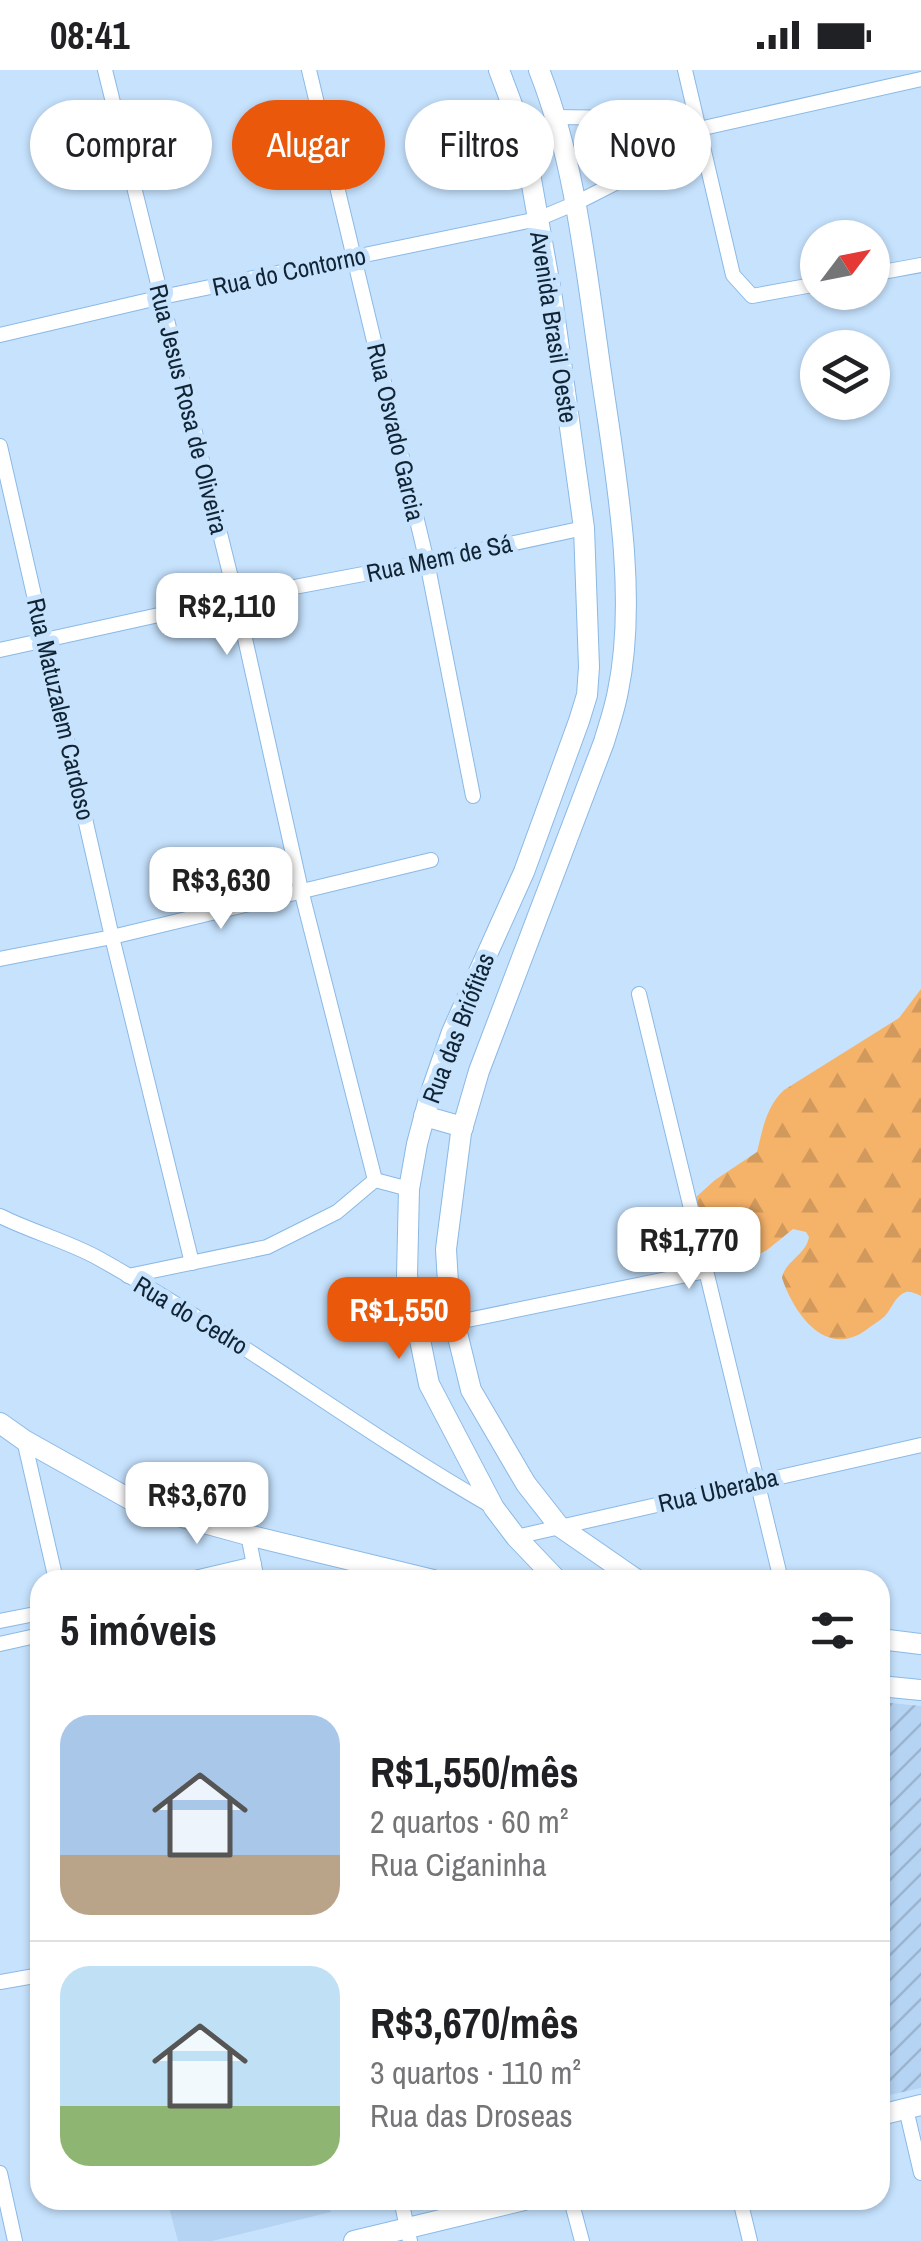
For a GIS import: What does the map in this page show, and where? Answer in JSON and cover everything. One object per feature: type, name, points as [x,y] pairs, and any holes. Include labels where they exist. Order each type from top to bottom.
[{"type":"street","name":"Rua Jesus Rosa de Oliveira","points":[[106,70],[236,598],[301,890],[375,1180]]},
{"type":"street","name":"Rua Osvado Garcia","points":[[309,70],[427,562],[473,796]]},
{"type":"street","name":"Avenida Brasil Oeste","points":[[499,70],[523,134],[552,298],[584,528],[588,601],[587,695],[524,872]]},
{"type":"street","name":"Avenida Brasil Oeste","points":[[539,70],[556,118],[576,204],[621,520],[626,613],[618,690],[604,742],[548,887]]},
{"type":"street","points":[[684,70],[692,100]]},
{"type":"street","points":[[711,126],[921,79]]},
{"type":"street","points":[[556,118],[574,119]]},
{"type":"street","points":[[711,179],[734,275],[752,296],[800,287]]},
{"type":"street","name":"Rua do Contorno","points":[[0,335],[538,218],[576,204],[599,190]]},
{"type":"street","points":[[890,271],[921,265]]},
{"type":"street","name":"Rua Matuzalem Cardoso","points":[[0,446],[112,937],[192,1263]]},
{"type":"street","name":"Rua Mem de Sá","points":[[0,650],[584,528]]},
{"type":"street","points":[[0,959],[112,937],[432,860]]},
{"type":"street","name":"Rua das Briófitas","points":[[494,1508],[428,1384],[407,1276],[409,1190],[424,1116],[452,1032],[524,872]]},
{"type":"street","name":"Rua das Briófitas","points":[[548,887],[462,1127],[446,1249],[449,1300],[471,1390],[526,1484],[559,1526],[623,1570]]},
{"type":"street","points":[[639,994],[779,1570]]},
{"type":"street","points":[[424,1116],[462,1127]]},
{"type":"street","points":[[128,1276],[267,1247],[337,1212],[375,1180],[409,1190]]},
{"type":"street","name":"Rua do Cedro","points":[[0,1216],[94,1256],[229,1336],[432,1472],[494,1508],[548,1570]]},
{"type":"street","points":[[453,1323],[706,1271]]},
{"type":"street","points":[[0,1423],[142,1506],[391,1570]]},
{"type":"street","points":[[24,1440],[54,1570]]},
{"type":"street","name":"Rua Uberaba","points":[[516,1536],[921,1444]]},
{"type":"street","points":[[248,1535],[256,1570]]},
{"type":"street","points":[[0,1621],[30,1615]]},
{"type":"street","points":[[0,1644],[30,1637]]},
{"type":"street","points":[[890,1640],[921,1644]]},
{"type":"street","points":[[890,1687],[921,1690]]},
{"type":"street","points":[[0,1982],[30,1976]]},
{"type":"street","points":[[913,2107],[921,2173]]},
{"type":"street","points":[[0,2172],[15,2241]]},
{"type":"street","points":[[403,2210],[409,2235]]},
{"type":"street","points":[[354,2241],[409,2235],[491,2210]]},
{"type":"street","points":[[574,2210],[582,2241]]},
{"type":"street","points":[[742,2210],[750,2241]]},
{"type":"shaded area","points":[[890,1703],[921,1706],[921,2088],[890,2095]]},
{"type":"shaded area","points":[[170,2210],[331,2212],[212,2241],[178,2241]]},
{"type":"green space","points":[[921,989],[921,1296],[902,1294],[885,1316],[851,1338],[825,1336],[803,1318],[782,1278],[807,1243],[806,1232],[793,1229],[767,1250],[727,1267],[710,1259],[701,1247],[715,1226],[717,1215],[693,1219],[695,1198],[757,1152],[769,1111],[784,1090],[899,1018]]}]
